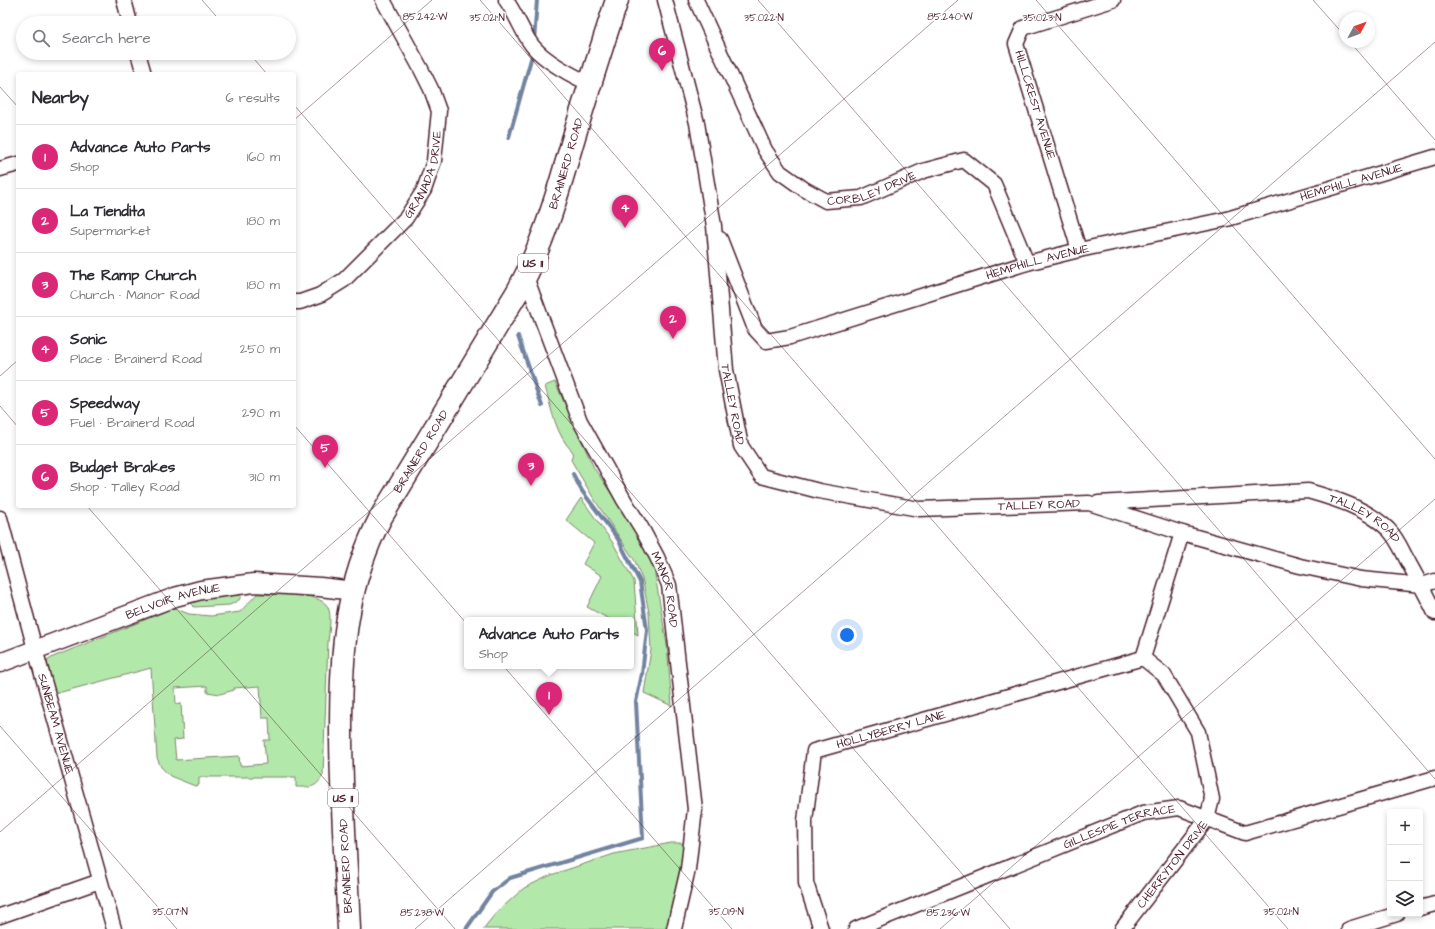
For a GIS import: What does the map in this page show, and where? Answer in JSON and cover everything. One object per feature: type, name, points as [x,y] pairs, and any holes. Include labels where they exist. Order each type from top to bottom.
[{"type":"main road","name":"BRAINERD ROAD","points":[[349,929],[341,765],[341,690],[345,630],[364,553],[381,517],[526,277],[549,223],[590,84],[619,3]]},
{"type":"street","points":[[124,0],[128,16]]},
{"type":"street","name":"GRANADA DRIVE","points":[[296,302],[320,295],[344,280],[406,218],[424,190],[434,161],[439,111],[431,89],[421,69],[383,0]]},
{"type":"street","points":[[506,0],[534,47],[568,74],[590,84]]},
{"type":"street","name":"TALLEY ROAD","points":[[665,0],[697,123],[714,226],[726,370],[741,446],[761,476],[819,491],[919,509],[1089,503],[1308,491],[1354,506],[1372,517],[1388,530],[1399,544],[1422,585]]},
{"type":"street","name":"CORBLEY DRIVE","points":[[696,0],[765,150],[780,172],[804,189],[826,201],[861,198],[923,171],[964,160],[994,184],[1027,263]]},
{"type":"street","name":"HILLCREST AVENUE","points":[[1079,250],[1016,44],[1023,28],[1113,0]]},
{"type":"street","points":[[140,60],[143,72]]},
{"type":"street","name":"HEMPHILL AVENUE","points":[[714,226],[755,329],[766,341],[790,337],[1027,263],[1079,250],[1227,219],[1435,157]]},
{"type":"street","points":[[0,170],[16,165]]},
{"type":"street","name":"MANOR ROAD","points":[[526,277],[580,421],[654,550],[668,585],[695,809],[688,869],[674,929]]},
{"type":"street","name":"TALLEY ROAD","points":[[1089,503],[1182,533],[1300,566],[1361,579],[1422,585],[1435,581]]},
{"type":"street","name":"SUNBEAM AVENUE","points":[[0,518],[35,649],[114,929]]},
{"type":"street","points":[[1143,658],[1182,533]]},
{"type":"street","name":"BELVOIR AVENUE","points":[[0,663],[175,597],[201,590],[254,583],[320,587],[354,591]]},
{"type":"street","points":[[1422,585],[1435,613]]},
{"type":"street","name":"CHERRYTON DRIVE","points":[[1122,929],[1207,819],[1212,798],[1198,732],[1164,675],[1143,658]]},
{"type":"street","name":"HOLLYBERRY LANE","points":[[821,929],[806,882],[806,821],[814,751],[1143,658]]},
{"type":"street","name":"GILLESPIE TERRACE","points":[[856,929],[1143,813],[1179,808],[1245,833],[1435,778]]},
{"type":"street","points":[[0,916],[100,881]]},
{"type":"street","points":[[1423,907],[1435,904]]},
{"type":"street","points":[[1349,929],[1387,917]]},
{"type":"green space","points":[[555,382],[594,468],[625,514],[653,563],[667,645],[672,706],[644,693],[651,650],[649,613],[643,582],[635,561],[594,499],[571,460],[573,452],[562,438],[558,430],[545,386]]},
{"type":"green space","points":[[581,498],[613,543],[634,581],[638,635],[634,633],[634,617],[605,617],[587,607],[602,576],[583,564],[594,543],[566,520]]},
{"type":"green space","points":[[238,593],[241,596],[239,600],[230,605],[194,607],[190,601]]},
{"type":"green space","points":[[257,594],[306,596],[316,598],[328,607],[330,619],[323,775],[315,785],[296,787],[296,777],[199,777],[199,785],[195,786],[170,776],[161,767],[157,758],[151,668],[54,694],[46,673],[47,661],[53,657],[174,608],[189,614],[211,616],[240,612]],"holes":[[[207,686],[207,692],[220,694],[234,690],[234,688],[260,686],[262,718],[269,718],[270,740],[264,740],[266,764],[240,766],[239,756],[176,760],[174,740],[183,739],[181,703],[176,704],[175,688]]]},
{"type":"green space","points":[[671,843],[685,843],[668,929],[483,929],[496,913],[524,888],[551,875],[614,854]]},
{"type":"waterway","points":[[534,41],[537,0]]},
{"type":"waterway","points":[[509,137],[533,52]]},
{"type":"waterway","points":[[518,336],[542,406]]},
{"type":"waterway","points":[[466,929],[492,892],[510,878],[643,838],[636,702],[642,674],[647,630],[640,582],[618,539],[582,491],[573,474]]},
{"type":"place","name":"Budget Brakes","points":[[662,71]]},
{"type":"place","name":"Sonic","points":[[625,228]]},
{"type":"place","name":"La Tiendita","points":[[673,339]]},
{"type":"place","name":"Speedway","points":[[325,468]]},
{"type":"place","name":"The Ramp Church","points":[[531,486]]},
{"type":"place","name":"Advance Auto Parts","points":[[549,715]]}]
